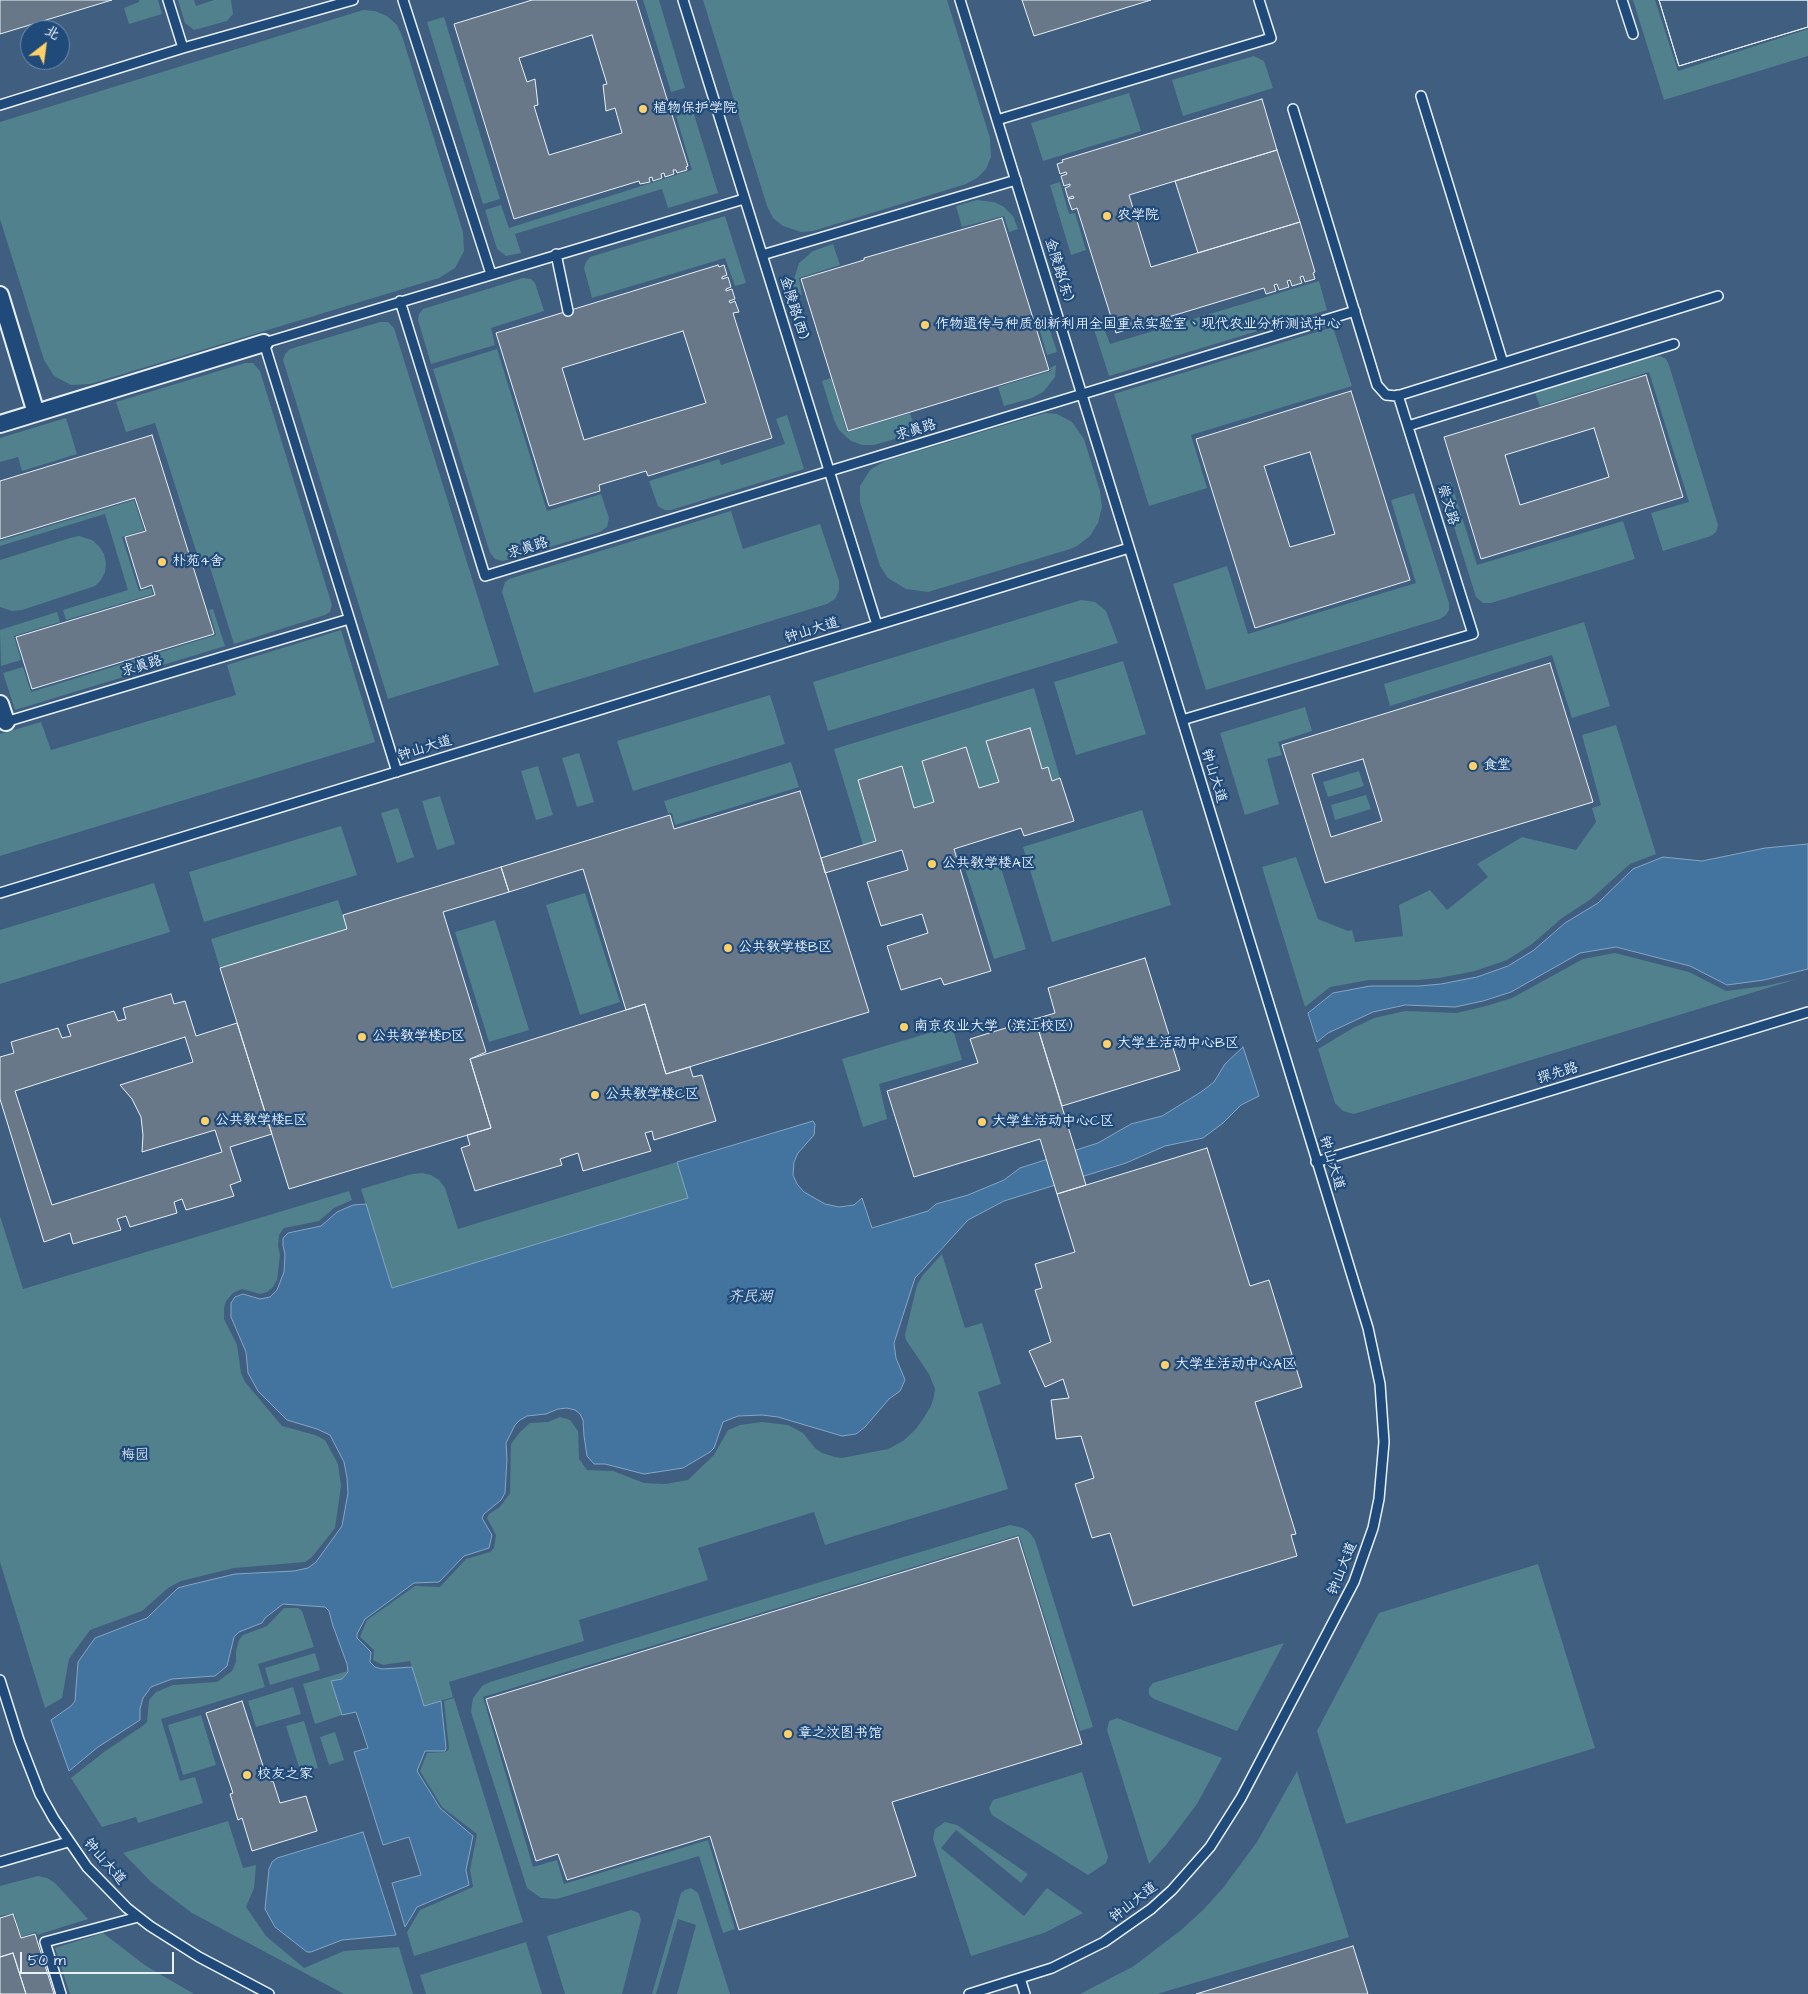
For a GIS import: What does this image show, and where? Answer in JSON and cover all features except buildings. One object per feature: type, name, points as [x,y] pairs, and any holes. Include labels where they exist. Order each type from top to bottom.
[{"type":"street","points":[[0,295],[36,412]]},
{"type":"street","points":[[0,424],[264,343]]},
{"type":"street","points":[[0,704],[3,723]]},
{"type":"lane","points":[[168,0],[183,48]]},
{"type":"lane","points":[[0,104],[183,48],[353,0]]},
{"type":"lane","points":[[403,0],[491,274]]},
{"type":"lane","name":"金陵路(西)","points":[[683,0],[876,625]]},
{"type":"lane","name":"金陵路(东)","points":[[960,0],[1129,548]]},
{"type":"lane","points":[[997,120],[1270,38],[1259,0]]},
{"type":"lane","points":[[1622,0],[1633,34]]},
{"type":"lane","points":[[1421,96],[1504,363]]},
{"type":"lane","points":[[1293,109],[1378,387],[1386,395],[1398,395],[1718,296]]},
{"type":"lane","points":[[762,255],[1016,180]]},
{"type":"lane","points":[[397,772],[264,343],[744,199]]},
{"type":"lane","points":[[556,254],[568,311]]},
{"type":"lane","name":"求真路","points":[[400,301],[485,576],[1355,311]]},
{"type":"lane","points":[[1408,426],[1674,344]]},
{"type":"lane","name":"崇文路","points":[[1182,720],[1472,634],[1398,395]]},
{"type":"lane","name":"钟山大道","points":[[0,893],[1129,548],[1368,1328],[1380,1384],[1383,1413],[1383,1471],[1373,1528],[1365,1555],[1342,1608],[1227,1823],[1210,1847],[1172,1890],[1128,1927],[1078,1956],[1020,1978],[969,1994]]},
{"type":"lane","name":"求真路","points":[[3,723],[349,619]]},
{"type":"lane","name":"探先路","points":[[1316,1162],[1808,1012]]},
{"type":"lane","name":"钟山大道","points":[[0,1680],[16,1732],[38,1788],[68,1842],[87,1866],[106,1888],[138,1917],[174,1942],[268,1994]]},
{"type":"lane","points":[[0,1862],[68,1842]]},
{"type":"lane","points":[[61,1994],[45,1942],[138,1917]]},
{"type":"lane","points":[[1020,1978],[1025,1994]]},
{"type":"shaded area","name":"南京农业大学（滨江校区）","points":[[0,0],[1808,0],[1808,1994],[0,1994]]},
{"type":"green space","points":[[139,0],[158,0],[162,14],[129,24],[124,8],[139,2]]},
{"type":"green space","points":[[178,0],[194,0],[196,6],[214,0],[231,0],[233,14],[227,21],[194,30],[185,23]]},
{"type":"green space","points":[[643,0],[659,0],[685,88],[671,92]]},
{"type":"green space","points":[[703,0],[947,0],[990,138],[991,157],[986,169],[977,178],[966,184],[813,231],[801,232],[783,226],[773,218],[767,206]]},
{"type":"green space","points":[[1633,0],[1655,0],[1678,71],[1808,29],[1808,56],[1664,100]]},
{"type":"green space","points":[[363,10],[375,11],[387,16],[397,25],[402,36],[463,232],[464,251],[455,268],[439,278],[90,384],[71,385],[54,376],[44,360],[0,219],[0,122]]},
{"type":"green space","points":[[444,17],[500,199],[483,204],[427,22]]},
{"type":"green space","points":[[1254,56],[1264,61],[1273,88],[1183,116],[1172,80]]},
{"type":"green space","points":[[1129,93],[1141,131],[1043,161],[1031,123]]},
{"type":"green space","points":[[693,111],[718,193],[668,208],[662,189],[515,234],[521,253],[506,256],[497,249],[485,210],[501,205],[509,228],[692,170],[676,116]]},
{"type":"green space","points":[[1060,182],[1069,214],[1075,213],[1086,250],[1071,255],[1050,185]]},
{"type":"green space","points":[[977,200],[994,202],[1004,207],[1013,216],[1018,229],[1009,232],[1004,216],[962,227],[956,206]]},
{"type":"green space","points":[[725,216],[746,283],[735,286],[725,258],[592,298],[584,268],[590,257]]},
{"type":"green space","points":[[833,244],[840,265],[799,278],[802,295],[795,297],[793,282],[799,263],[813,251]]},
{"type":"green space","points":[[523,278],[531,279],[535,283],[544,311],[491,328],[495,345],[431,364],[418,320],[419,314],[423,309]]},
{"type":"green space","points":[[1319,281],[1327,310],[1109,376],[1092,323],[1101,320],[1110,344]]},
{"type":"green space","points":[[1045,315],[1057,352],[1047,355],[1036,318]]},
{"type":"green space","points":[[380,322],[388,322],[394,328],[499,665],[388,699],[283,360],[285,354],[290,349]]},
{"type":"green space","points":[[1333,327],[1352,386],[1191,435],[1207,488],[1149,506],[1114,394]]},
{"type":"green space","points":[[497,349],[547,511],[601,494],[609,518],[607,527],[600,532],[503,561],[495,559],[490,553],[433,369]]},
{"type":"green space","points":[[1660,356],[1666,359],[1669,365],[1718,525],[1716,532],[1711,536],[1663,551],[1651,513],[1689,502],[1649,372],[1540,406],[1535,393]]},
{"type":"green space","points":[[245,363],[253,363],[260,371],[332,605],[330,612],[325,615],[234,644],[207,558],[199,560],[155,423],[126,432],[116,402]]},
{"type":"green space","points":[[1056,365],[1055,377],[1043,392],[1032,398],[1004,406],[998,387],[1051,371],[1050,368]]},
{"type":"green space","points":[[831,378],[847,432],[910,413],[916,433],[874,445],[862,445],[851,441],[839,430],[834,420],[822,381]]},
{"type":"green space","points":[[1045,413],[1057,414],[1072,422],[1084,439],[1100,491],[1102,507],[1098,523],[1090,536],[1070,549],[928,592],[906,589],[888,578],[880,566],[860,502],[860,486],[870,470],[885,461]]},
{"type":"green space","points":[[787,415],[804,469],[671,510],[665,510],[658,506],[649,481],[719,459],[721,465],[785,444],[776,419]]},
{"type":"green space","points":[[66,418],[77,454],[22,471],[18,457],[0,462],[0,438]]},
{"type":"green space","points":[[1451,482],[1477,565],[1623,521],[1635,559],[1491,603],[1483,603],[1476,597],[1441,485]]},
{"type":"green space","points":[[1414,493],[1449,603],[1449,610],[1446,615],[1440,619],[1206,690],[1173,584],[1227,566],[1248,634],[1416,583],[1391,500]]},
{"type":"green space","points":[[134,500],[144,530],[122,537],[139,591],[151,588],[153,594],[66,620],[63,610],[128,590],[105,514],[0,546],[0,541]]},
{"type":"green space","points":[[731,511],[743,549],[820,524],[839,581],[839,590],[835,599],[827,604],[534,693],[502,592],[505,582],[509,579]]},
{"type":"green space","points":[[79,536],[92,540],[104,554],[105,572],[95,586],[22,610],[12,611],[0,607],[0,560]]},
{"type":"green space","points":[[1081,600],[1095,602],[1106,611],[1118,643],[828,731],[813,682]]},
{"type":"green space","points":[[213,609],[225,646],[15,710],[3,673],[23,667],[31,692],[216,635],[209,610]]},
{"type":"green space","points":[[57,612],[60,622],[14,636],[21,660],[1,666],[0,630]]},
{"type":"green space","points":[[1584,622],[1610,706],[1572,718],[1552,655],[1390,706],[1384,684]]},
{"type":"green space","points":[[341,630],[375,742],[0,856],[0,734],[41,722],[51,750],[236,695],[227,665]]},
{"type":"green space","points":[[1123,661],[1146,734],[1076,755],[1054,682]]},
{"type":"green space","points":[[1034,688],[1060,778],[1052,781],[1048,767],[1042,769],[1029,728],[986,741],[999,782],[979,788],[966,747],[922,761],[934,802],[914,808],[902,767],[858,780],[876,841],[863,845],[834,749]]},
{"type":"green space","points":[[770,695],[785,744],[633,791],[617,741]]},
{"type":"green space","points":[[1305,707],[1312,731],[1278,742],[1282,755],[1267,759],[1279,804],[1245,815],[1220,733]]},
{"type":"green space","points":[[1616,725],[1656,854],[1630,864],[1591,899],[1562,918],[1532,944],[1507,960],[1475,971],[1439,978],[1369,980],[1330,987],[1305,1007],[1262,867],[1296,857],[1318,919],[1348,931],[1352,930],[1355,942],[1403,936],[1399,905],[1430,890],[1447,910],[1488,877],[1477,864],[1522,837],[1576,850],[1596,822],[1592,808],[1601,805],[1582,735]]},
{"type":"green space","points":[[579,753],[594,802],[577,807],[562,758]]},
{"type":"green space","points":[[791,762],[799,787],[675,825],[672,813],[668,813],[664,801]]},
{"type":"green space","points":[[538,766],[553,815],[536,820],[521,771]]},
{"type":"green space","points":[[1359,771],[1364,786],[1328,797],[1323,782]]},
{"type":"green space","points":[[1366,795],[1371,809],[1335,820],[1331,805]]},
{"type":"green space","points":[[440,796],[455,844],[437,850],[422,801]]},
{"type":"green space","points":[[398,808],[414,857],[397,863],[381,813]]},
{"type":"green space","points":[[1142,810],[1171,905],[1052,942],[1023,847]]},
{"type":"green space","points":[[341,826],[357,875],[204,922],[189,872]]},
{"type":"green space","points":[[997,855],[1026,949],[994,959],[964,865]]},
{"type":"green space","points":[[154,883],[170,932],[0,984],[0,930]]},
{"type":"green space","points":[[585,893],[620,1002],[580,1015],[546,905]]},
{"type":"green space","points":[[338,900],[347,929],[220,968],[211,939]]},
{"type":"green space","points":[[495,920],[529,1030],[489,1042],[455,932]]},
{"type":"green space","points":[[1615,953],[1689,972],[1726,991],[1765,986],[1797,979],[1354,1114],[1343,1111],[1335,1103],[1318,1049],[1353,1028],[1374,1018],[1405,1011],[1457,1013],[1486,1006],[1512,998],[1583,959]]},
{"type":"green space","points":[[952,1026],[962,1060],[879,1084],[887,1119],[863,1127],[842,1059]]},
{"type":"green space","points":[[677,1162],[688,1198],[392,1288],[361,1189],[412,1174],[422,1173],[431,1175],[439,1180],[445,1188],[458,1229]]},
{"type":"green space","name":"梅园","points":[[349,1191],[352,1200],[334,1208],[319,1221],[284,1228],[279,1235],[278,1246],[280,1255],[277,1280],[273,1287],[267,1292],[260,1294],[242,1289],[233,1293],[226,1301],[224,1308],[224,1319],[237,1345],[241,1373],[245,1382],[282,1426],[315,1435],[325,1440],[338,1464],[341,1486],[335,1528],[312,1557],[305,1562],[234,1568],[181,1581],[168,1588],[142,1611],[90,1630],[69,1659],[62,1698],[45,1708],[0,1562],[0,1216],[23,1289]]},
{"type":"green space","points":[[942,1254],[965,1328],[982,1323],[1001,1384],[978,1392],[1008,1489],[825,1545],[814,1512],[698,1548],[708,1580],[579,1620],[584,1641],[449,1682],[453,1697],[424,1706],[410,1661],[383,1665],[373,1660],[374,1650],[360,1637],[367,1620],[415,1586],[440,1587],[466,1559],[490,1552],[494,1548],[496,1535],[487,1518],[489,1514],[500,1507],[510,1493],[511,1444],[530,1423],[548,1422],[560,1417],[570,1420],[578,1431],[579,1459],[587,1470],[613,1471],[644,1483],[666,1484],[688,1480],[714,1455],[728,1430],[740,1425],[762,1422],[788,1425],[803,1433],[816,1449],[822,1453],[842,1458],[888,1449],[903,1441],[923,1419],[931,1406],[934,1396],[935,1389],[929,1374],[906,1340],[905,1335],[917,1285],[923,1275]]},
{"type":"green space","points":[[1010,1525],[1023,1528],[1035,1540],[1093,1727],[1080,1731],[1019,1535],[483,1697],[533,1867],[557,1860],[564,1884],[708,1840],[735,1929],[723,1933],[699,1856],[557,1899],[541,1898],[527,1888],[471,1712],[473,1698],[482,1686]]},
{"type":"green space","points":[[1538,1564],[1595,1748],[1346,1824],[1317,1731],[1379,1613]]},
{"type":"green space","points":[[284,1608],[298,1608],[302,1611],[314,1647],[258,1664],[265,1687],[161,1719],[180,1781],[195,1777],[203,1803],[138,1823],[136,1817],[102,1827],[71,1778],[147,1722],[149,1700],[156,1692],[173,1685],[217,1682],[232,1671],[236,1662],[239,1640],[243,1635],[267,1626]]},
{"type":"green space","points":[[1284,1643],[1237,1731],[1154,1699],[1149,1695],[1149,1688],[1153,1683]]},
{"type":"green space","points":[[315,1653],[320,1670],[270,1685],[265,1668]]},
{"type":"green space","points":[[348,1671],[341,1680],[332,1681],[342,1715],[315,1724],[303,1684]]},
{"type":"green space","points":[[293,1687],[301,1714],[256,1727],[248,1701]]},
{"type":"green space","points":[[454,1698],[523,1922],[414,1956],[407,1932],[420,1910],[473,1887],[470,1870],[477,1834],[442,1807],[420,1771],[427,1753],[446,1752],[449,1749],[444,1701]]},
{"type":"green space","points":[[201,1715],[216,1765],[183,1775],[168,1725]]},
{"type":"green space","points":[[1117,1718],[1222,1758],[1197,1804],[1149,1864],[1107,1730],[1109,1721]]},
{"type":"green space","points":[[304,1721],[318,1768],[301,1773],[286,1726]]},
{"type":"green space","points":[[335,1732],[344,1760],[329,1765],[320,1737]]},
{"type":"green space","points":[[1297,1771],[1349,1937],[1157,1994],[1080,1994],[1134,1966],[1181,1930],[1203,1910],[1223,1888],[1257,1842]]},
{"type":"green space","points":[[1082,1772],[1108,1857],[1106,1863],[1088,1875],[992,1815],[989,1808],[993,1800]]},
{"type":"green space","points":[[228,1821],[243,1868],[256,1865],[254,1888],[246,1907],[266,1936],[304,1968],[344,1951],[399,1947],[413,1994],[344,1994],[192,1913],[151,1882],[123,1853]]},
{"type":"green space","points":[[945,1822],[957,1825],[1028,1874],[1021,1883],[956,1830],[941,1848],[1024,1916],[1047,1888],[1083,1913],[1044,1933],[971,1956],[933,1839],[935,1829]]},
{"type":"green space","points":[[38,1876],[47,1878],[55,1883],[88,1919],[37,1935],[36,1932],[21,1937],[14,1913],[0,1916],[0,1886]]},
{"type":"green space","points":[[691,1888],[698,1893],[730,1994],[677,1994],[696,1925],[678,1919],[656,1994],[652,1994],[681,1893]]},
{"type":"green space","points":[[631,1910],[639,1913],[641,1920],[622,1994],[565,1994],[547,1936]]},
{"type":"green space","points":[[103,1933],[146,1966],[194,1994],[70,1994],[55,1948]]},
{"type":"green space","points":[[526,1942],[542,1994],[426,1994],[420,1975]]},
{"type":"water","points":[[1808,844],[1808,969],[1764,980],[1727,985],[1690,966],[1616,947],[1580,953],[1511,992],[1483,1001],[1455,1007],[1405,1005],[1373,1012],[1328,1033],[1317,1042],[1308,1013],[1333,993],[1370,986],[1441,984],[1477,977],[1508,966],[1534,950],[1565,923],[1598,903],[1633,869],[1663,857],[1702,861],[1765,848]]},
{"type":"water","name":"齐民湖","points":[[1243,1047],[1259,1096],[1241,1105],[1223,1123],[1203,1138],[1165,1146],[1126,1163],[1004,1201],[968,1220],[915,1278],[894,1343],[896,1358],[905,1380],[900,1391],[889,1399],[865,1427],[856,1434],[842,1436],[778,1417],[762,1415],[738,1416],[723,1422],[714,1448],[710,1452],[683,1468],[644,1474],[605,1464],[594,1464],[587,1456],[583,1420],[575,1410],[567,1408],[558,1409],[546,1414],[527,1416],[515,1425],[506,1443],[505,1493],[501,1500],[484,1514],[482,1518],[492,1535],[489,1548],[464,1556],[439,1582],[414,1583],[365,1619],[357,1634],[357,1638],[371,1652],[370,1662],[375,1667],[382,1669],[412,1667],[424,1706],[441,1701],[445,1751],[425,1751],[417,1771],[440,1808],[473,1836],[466,1870],[469,1885],[417,1907],[405,1927],[392,1883],[421,1875],[409,1837],[383,1845],[354,1752],[368,1748],[356,1712],[342,1715],[331,1681],[342,1679],[348,1672],[329,1611],[325,1607],[283,1604],[265,1618],[262,1623],[239,1632],[234,1637],[227,1666],[215,1676],[172,1679],[151,1687],[143,1698],[140,1720],[98,1747],[69,1771],[51,1720],[75,1701],[78,1662],[95,1638],[147,1618],[178,1588],[235,1574],[294,1571],[308,1568],[316,1562],[342,1526],[348,1493],[347,1478],[344,1462],[330,1435],[287,1420],[258,1391],[248,1373],[246,1352],[231,1317],[231,1303],[235,1297],[243,1294],[260,1299],[270,1297],[277,1290],[284,1272],[285,1254],[283,1238],[288,1233],[321,1226],[337,1212],[353,1205],[366,1204],[392,1288],[688,1198],[677,1162],[813,1121],[815,1124],[814,1135],[798,1153],[794,1162],[793,1175],[797,1184],[804,1192],[825,1204],[839,1207],[854,1205],[862,1198],[872,1228],[928,1211],[936,1204],[968,1195],[1004,1180],[1020,1168],[1098,1143],[1131,1124],[1162,1116],[1214,1082],[1225,1064]]},
{"type":"water","points":[[363,1832],[396,1935],[342,1940],[307,1952],[275,1927],[265,1909],[269,1869],[272,1862],[277,1858]]},
{"type":"place","name":"植物保护学院","points":[[643,109]]},
{"type":"place","name":"农学院","points":[[1107,216]]},
{"type":"place","name":"作物遗传与种质创新利用全国重点实验室、现代农业分析测试中心","points":[[925,325]]},
{"type":"place","name":"朴苑4舍","points":[[162,562]]},
{"type":"place","name":"食堂","points":[[1473,766]]},
{"type":"place","name":"公共教学楼A区","points":[[932,864]]},
{"type":"place","name":"公共教学楼B区","points":[[728,948]]},
{"type":"place","name":"南京农业大学（滨江校区）","points":[[904,1027]]},
{"type":"place","name":"公共教学楼D区","points":[[362,1037]]},
{"type":"place","name":"大学生活动中心B区","points":[[1107,1044]]},
{"type":"place","name":"公共教学楼C区","points":[[595,1095]]},
{"type":"place","name":"公共教学楼E区","points":[[205,1121]]},
{"type":"place","name":"大学生活动中心C区","points":[[982,1122]]},
{"type":"place","name":"大学生活动中心A区","points":[[1165,1365]]},
{"type":"place","name":"章之汶图书馆","points":[[788,1734]]},
{"type":"place","name":"校友之家","points":[[247,1775]]}]
